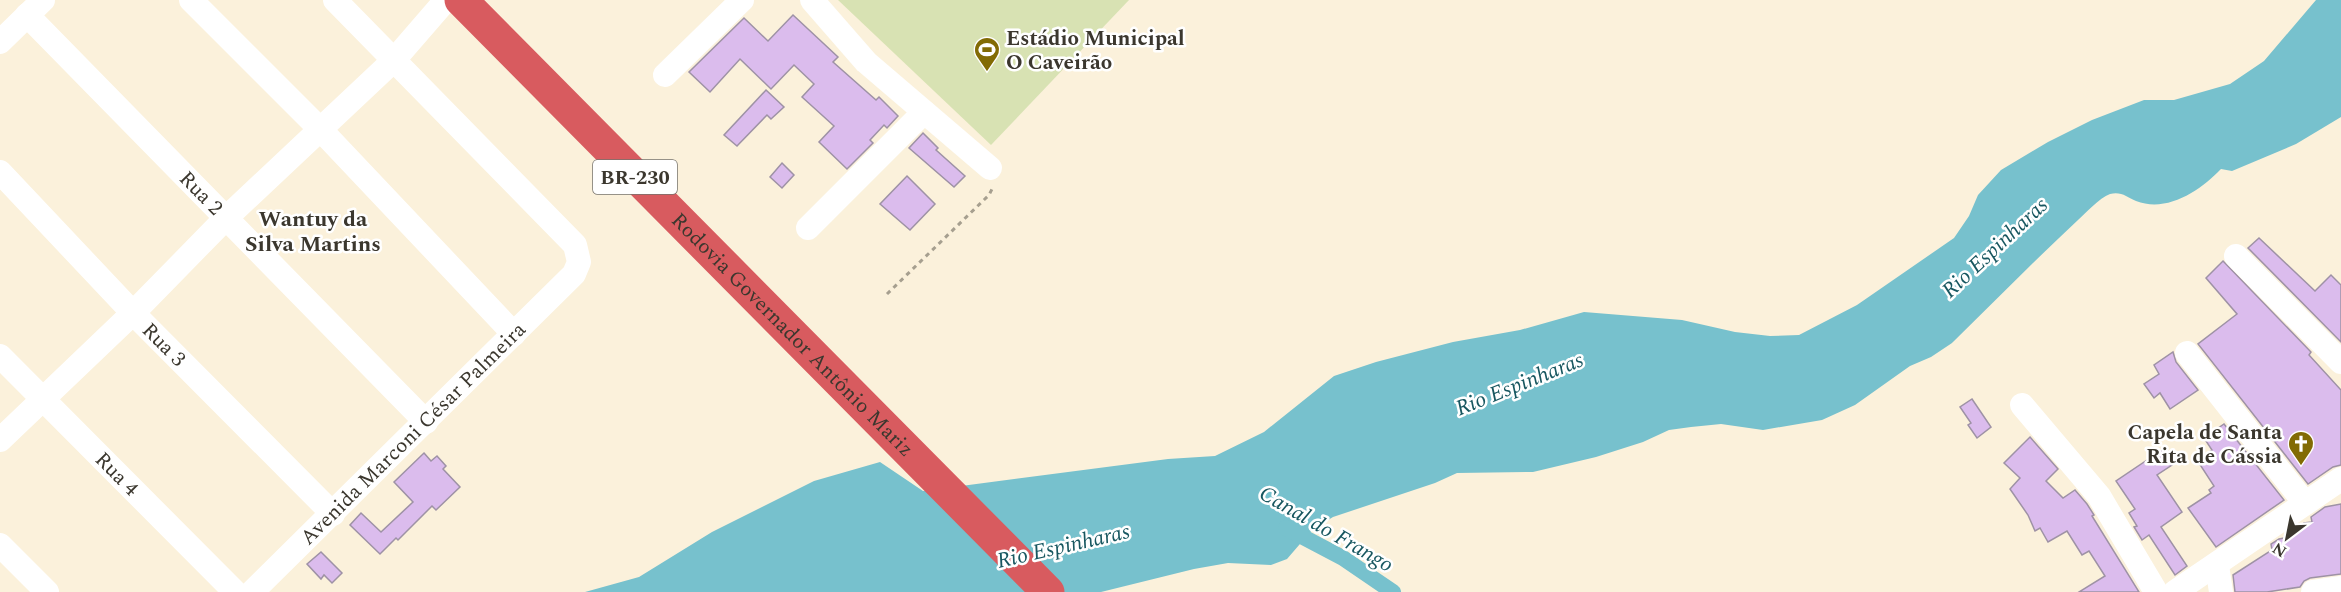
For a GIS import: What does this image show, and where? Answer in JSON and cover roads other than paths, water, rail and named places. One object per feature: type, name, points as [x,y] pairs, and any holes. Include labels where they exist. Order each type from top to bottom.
[{"type":"highway","name":"Rodovia Governador Antônio Mariz","points":[[461,0],[1048,592]]},
{"type":"street","points":[[191,0],[320,129],[514,334]]},
{"type":"street","points":[[335,0],[394,60]]},
{"type":"street","points":[[0,440],[133,313],[225,219],[394,60],[446,0]]},
{"type":"street","points":[[665,75],[742,0]]},
{"type":"street","points":[[812,0],[866,62],[990,168]]},
{"type":"street","points":[[0,42],[35,7]]},
{"type":"street","name":"Rua 2","points":[[35,7],[225,219],[426,422]]},
{"type":"street","name":"Avenida Marconi César Palmeira","points":[[252,592],[574,274],[579,262],[575,245],[394,60]]},
{"type":"street","points":[[808,228],[924,112]]},
{"type":"street","name":"Rua 3","points":[[0,172],[133,313],[333,514]]},
{"type":"street","points":[[2236,256],[2340,358]]},
{"type":"street","points":[[2187,353],[2304,502]]},
{"type":"street","name":"Rua 4","points":[[0,356],[235,592]]},
{"type":"street","points":[[2022,405],[2099,496],[2156,592]]},
{"type":"street","points":[[2175,592],[2217,565],[2304,502],[2341,479]]},
{"type":"street","points":[[0,545],[47,592]]},
{"type":"street","points":[[2217,565],[2221,592]]},
{"type":"street","points":[[2313,592],[2341,588]]},
{"type":"water","name":"Rio Espinharas","points":[[2316,0],[2341,0],[2341,117],[2296,144],[2232,171],[2221,169],[2193,192],[2171,202],[2148,204],[2121,194],[2114,193],[2106,196],[2062,235],[1952,343],[1931,357],[1910,366],[1855,405],[1822,420],[1763,430],[1721,424],[1669,430],[1643,442],[1596,457],[1533,472],[1457,473],[1435,483],[1333,517],[1312,530],[1287,559],[1271,565],[1228,563],[1101,592],[1050,592],[946,488],[1168,459],[1215,456],[1264,432],[1334,376],[1376,362],[1453,342],[1520,330],[1584,312],[1682,320],[1735,332],[1770,336],[1799,335],[1857,305],[1954,238],[1969,216],[1978,195],[2001,170],[2048,142],[2092,120],[2144,100],[2174,100],[2230,84],[2264,61]]},
{"type":"water","points":[[880,462],[923,491],[940,489],[1043,592],[585,592],[639,577],[712,532],[814,481]]},
{"type":"waterway","name":"Canal do Frango","points":[[1286,528],[1343,558],[1393,592]]},
{"type":"place","name":"Estádio Municipal O Caveirão","points":[[987,73]]},
{"type":"place","name":"Capela de Santa Rita de Cássia","points":[[2301,467]]},
{"type":"district","name":"Wantuy da Silva Martins","points":[[313,230]]}]
